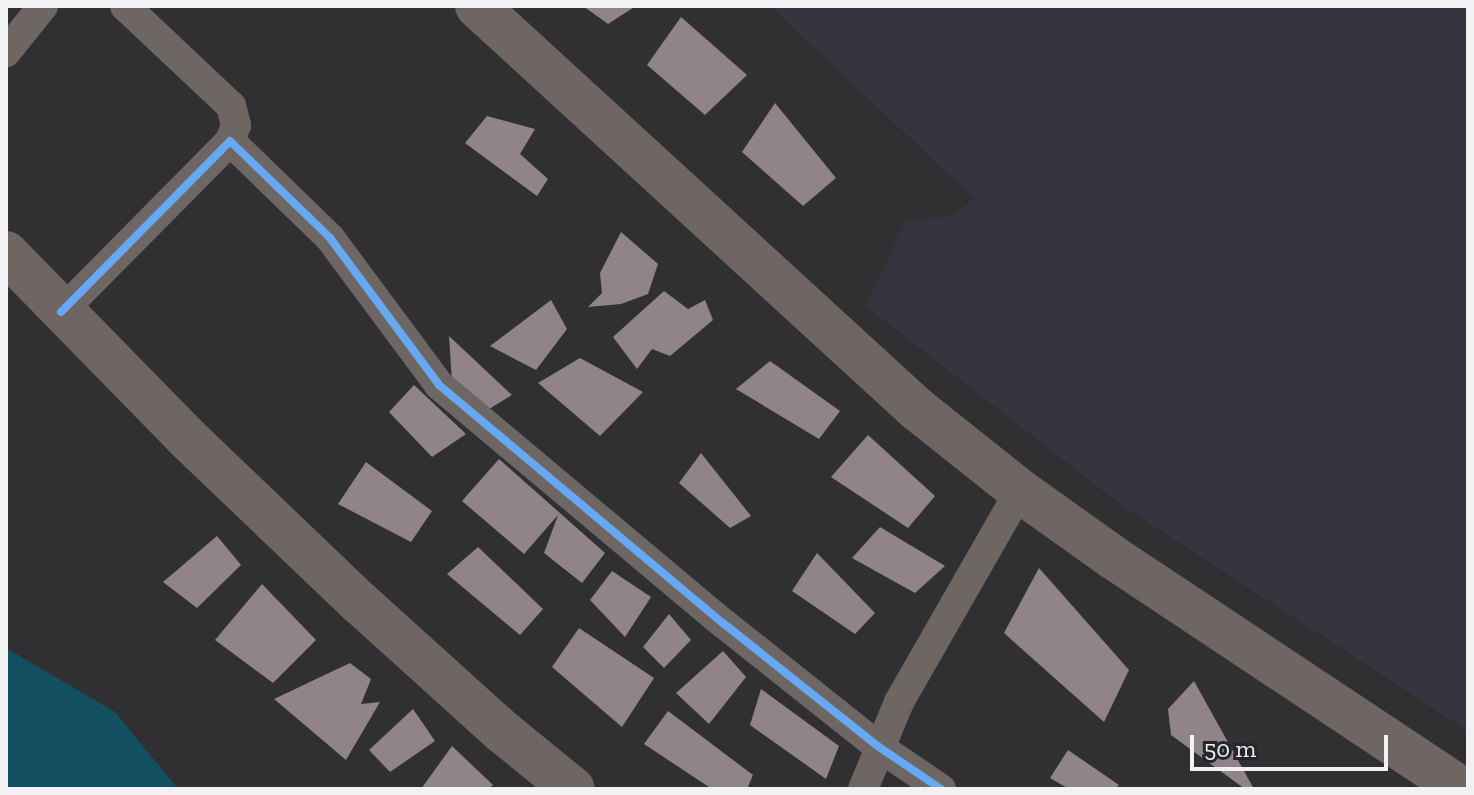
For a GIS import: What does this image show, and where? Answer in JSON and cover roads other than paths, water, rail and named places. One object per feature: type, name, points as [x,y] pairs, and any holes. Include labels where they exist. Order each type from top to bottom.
[{"type":"main road","points":[[477,6],[917,409],[1020,491],[1114,558],[1462,789]]},
{"type":"main road","points":[[6,253],[61,312],[360,603],[503,732],[573,789]]},
{"type":"street","points":[[6,52],[43,6]]},
{"type":"street","points":[[61,312],[230,141],[236,125],[231,106],[125,6]]},
{"type":"street","points":[[230,141],[330,238],[439,385],[723,623],[879,747],[941,789]]},
{"type":"street","points":[[863,789],[899,702],[1020,491]]},
{"type":"water","points":[[6,648],[115,712],[178,789],[6,789]]}]
